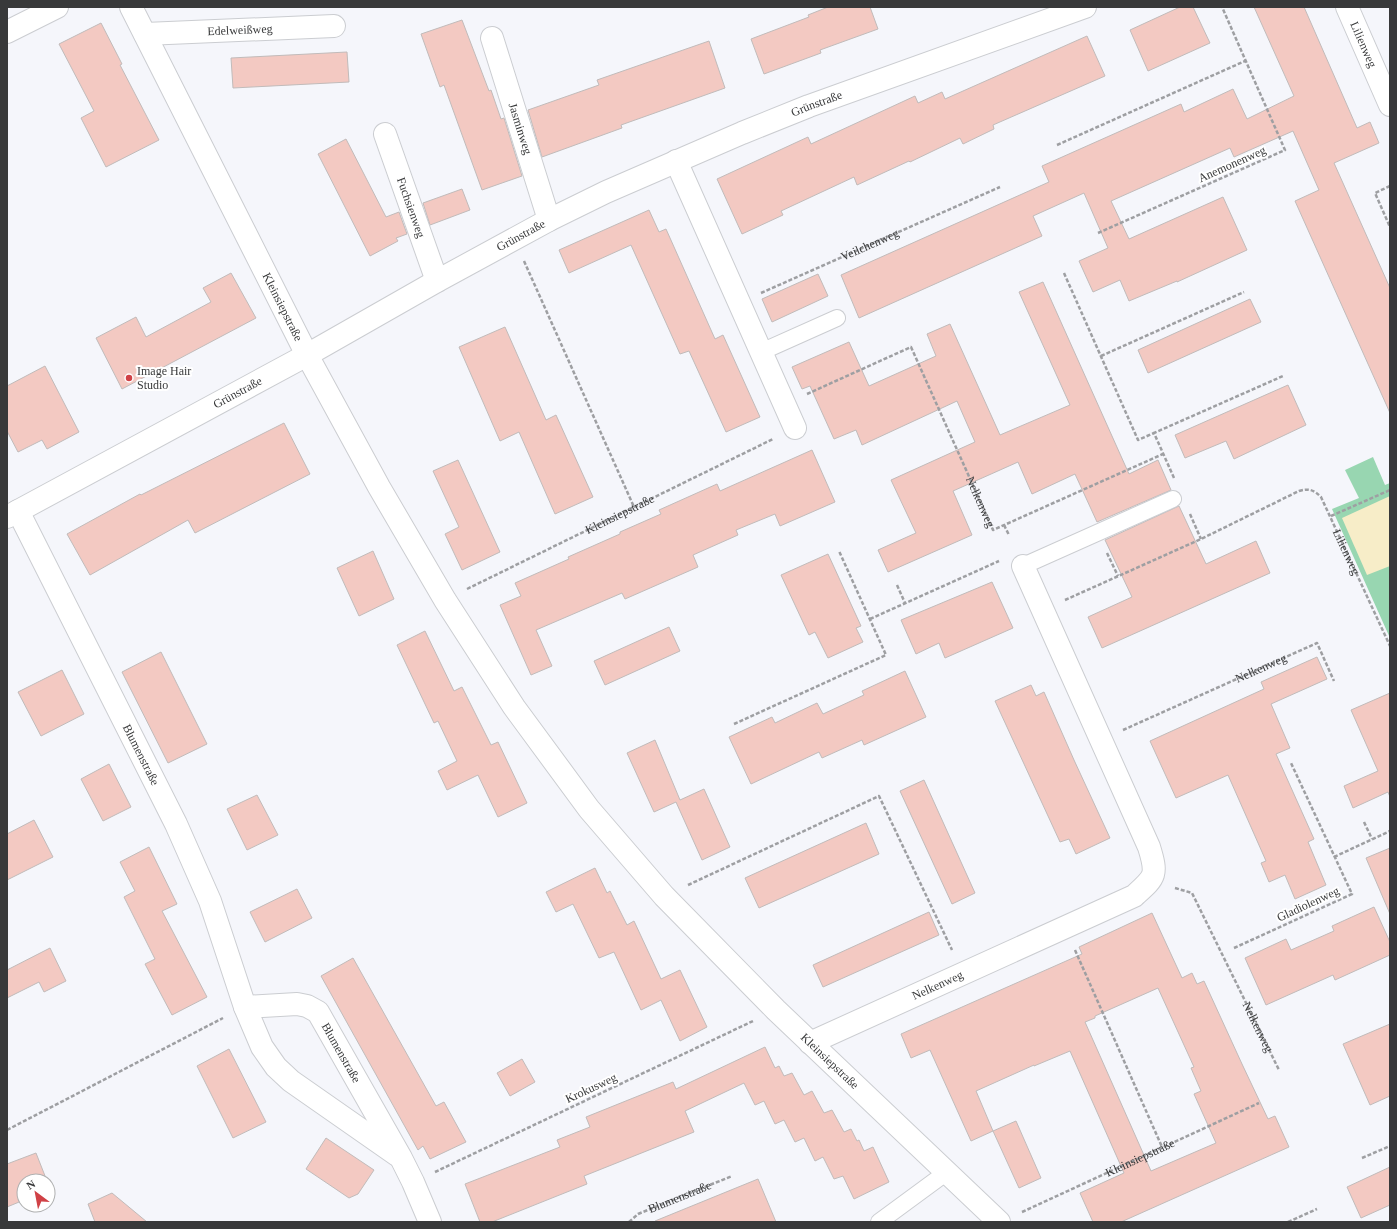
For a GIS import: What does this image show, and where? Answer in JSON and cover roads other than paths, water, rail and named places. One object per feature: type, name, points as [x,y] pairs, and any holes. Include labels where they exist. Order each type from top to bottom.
[{"type":"street","points":[[7,32],[57,7]]},
{"type":"street","name":"Kleinsiepstraße","points":[[131,7],[306,355],[379,487],[445,600],[514,707],[588,809],[664,896],[776,1010],[999,1222]]},
{"type":"street","name":"Grünstraße","points":[[13,514],[306,355],[514,239],[606,192],[676,161],[809,106],[1063,11],[1085,7]]},
{"type":"street","name":"Lilienweg","points":[[1347,7],[1390,104]]},
{"type":"street","name":"Edelweißweg","points":[[145,34],[334,26]]},
{"type":"street","name":"Jasminweg","points":[[492,38],[550,220]]},
{"type":"street","name":"Fuchsienweg","points":[[385,134],[437,281]]},
{"type":"street","points":[[676,161],[795,428]]},
{"type":"street","name":"Blumenstraße","points":[[13,514],[176,824],[210,902],[245,1007],[262,1047],[276,1067],[291,1081],[401,1158]]},
{"type":"street","name":"Nelkenweg","points":[[810,1043],[1134,896],[1152,880],[1154,865],[1149,847],[1042,610],[1013,563]]},
{"type":"street","name":"Blumenstraße","points":[[245,1007],[297,1004],[307,1006],[318,1012],[401,1158],[430,1222]]},
{"type":"lane","points":[[761,352],[837,318]]},
{"type":"lane","points":[[1013,563],[1173,499]]},
{"type":"lane","points":[[879,1222],[947,1172]]},
{"type":"place","name":"Image Hair Studio","points":[[129,378]]}]
